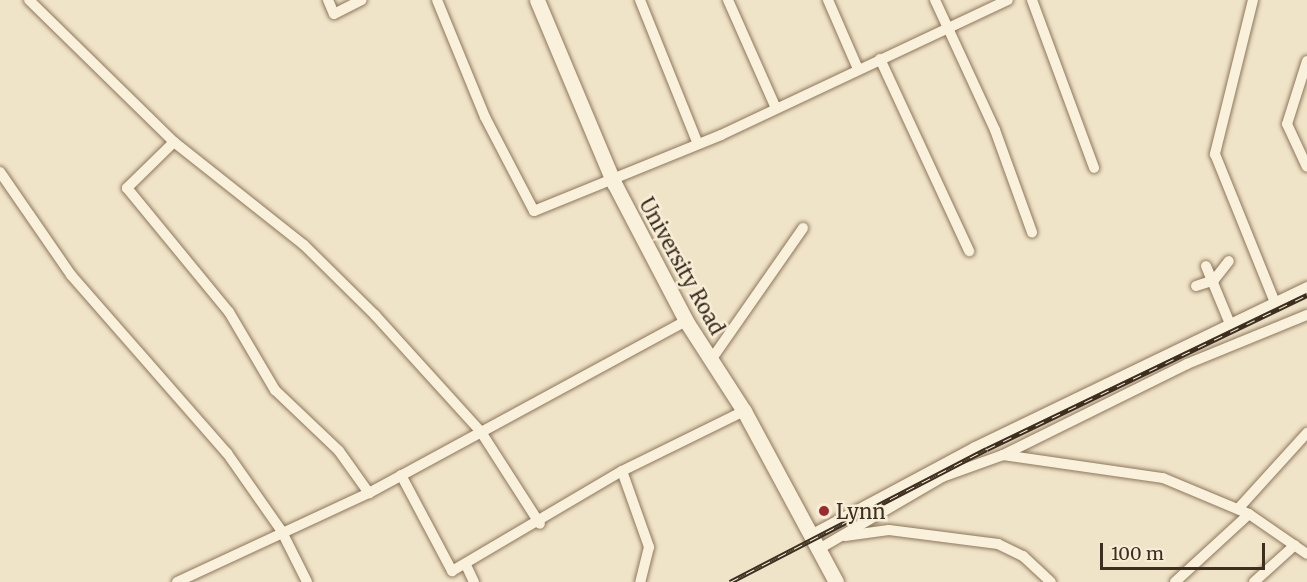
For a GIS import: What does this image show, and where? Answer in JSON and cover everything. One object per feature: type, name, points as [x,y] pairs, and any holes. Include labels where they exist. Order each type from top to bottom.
[{"type":"street","points":[[29,0],[174,142],[304,245],[481,432],[540,524]]},
{"type":"street","points":[[327,0],[334,14],[362,0]]},
{"type":"street","points":[[436,0],[485,117],[534,211],[614,183],[775,106],[1008,0]]},
{"type":"street","name":"University Road","points":[[537,0],[614,183],[686,321],[744,411],[836,582]]},
{"type":"street","points":[[640,0],[698,142]]},
{"type":"street","points":[[728,0],[775,106]]},
{"type":"street","points":[[828,0],[858,69]]},
{"type":"street","points":[[935,0],[995,130],[1032,232]]},
{"type":"street","points":[[1032,0],[1094,168]]},
{"type":"street","points":[[1253,0],[1215,154],[1274,300]]},
{"type":"street","points":[[880,59],[969,251]]},
{"type":"street","points":[[1307,61],[1287,124],[1307,167]]},
{"type":"street","points":[[174,142],[127,188],[229,312],[275,390],[339,451],[369,493]]},
{"type":"street","points":[[1,174],[71,275],[227,453],[281,530],[307,582]]},
{"type":"street","points":[[711,360],[803,228]]},
{"type":"street","points":[[1196,286],[1214,280],[1229,261]]},
{"type":"street","points":[[1206,266],[1214,280],[1230,324]]},
{"type":"street","points":[[815,541],[985,442],[1230,324],[1274,300],[1307,287]]},
{"type":"street","points":[[845,536],[868,516],[942,477],[1003,455],[1187,364],[1307,315]]},
{"type":"street","points":[[177,582],[281,530],[369,493],[686,321]]},
{"type":"street","points":[[401,475],[452,571],[540,524],[622,471],[744,411]]},
{"type":"street","points":[[1175,582],[1243,511],[1307,433]]},
{"type":"street","points":[[1003,455],[1163,478],[1243,511],[1307,554]]},
{"type":"street","points":[[622,471],[649,547],[640,582]]},
{"type":"street","points":[[815,541],[898,530],[998,543],[1050,582]]},
{"type":"street","points":[[1254,582],[1294,545]]},
{"type":"street","points":[[466,565],[474,582]]},
{"type":"railway","points":[[730,582],[987,449],[1307,295]]},
{"type":"place","name":"Lynn","points":[[824,511]]}]
